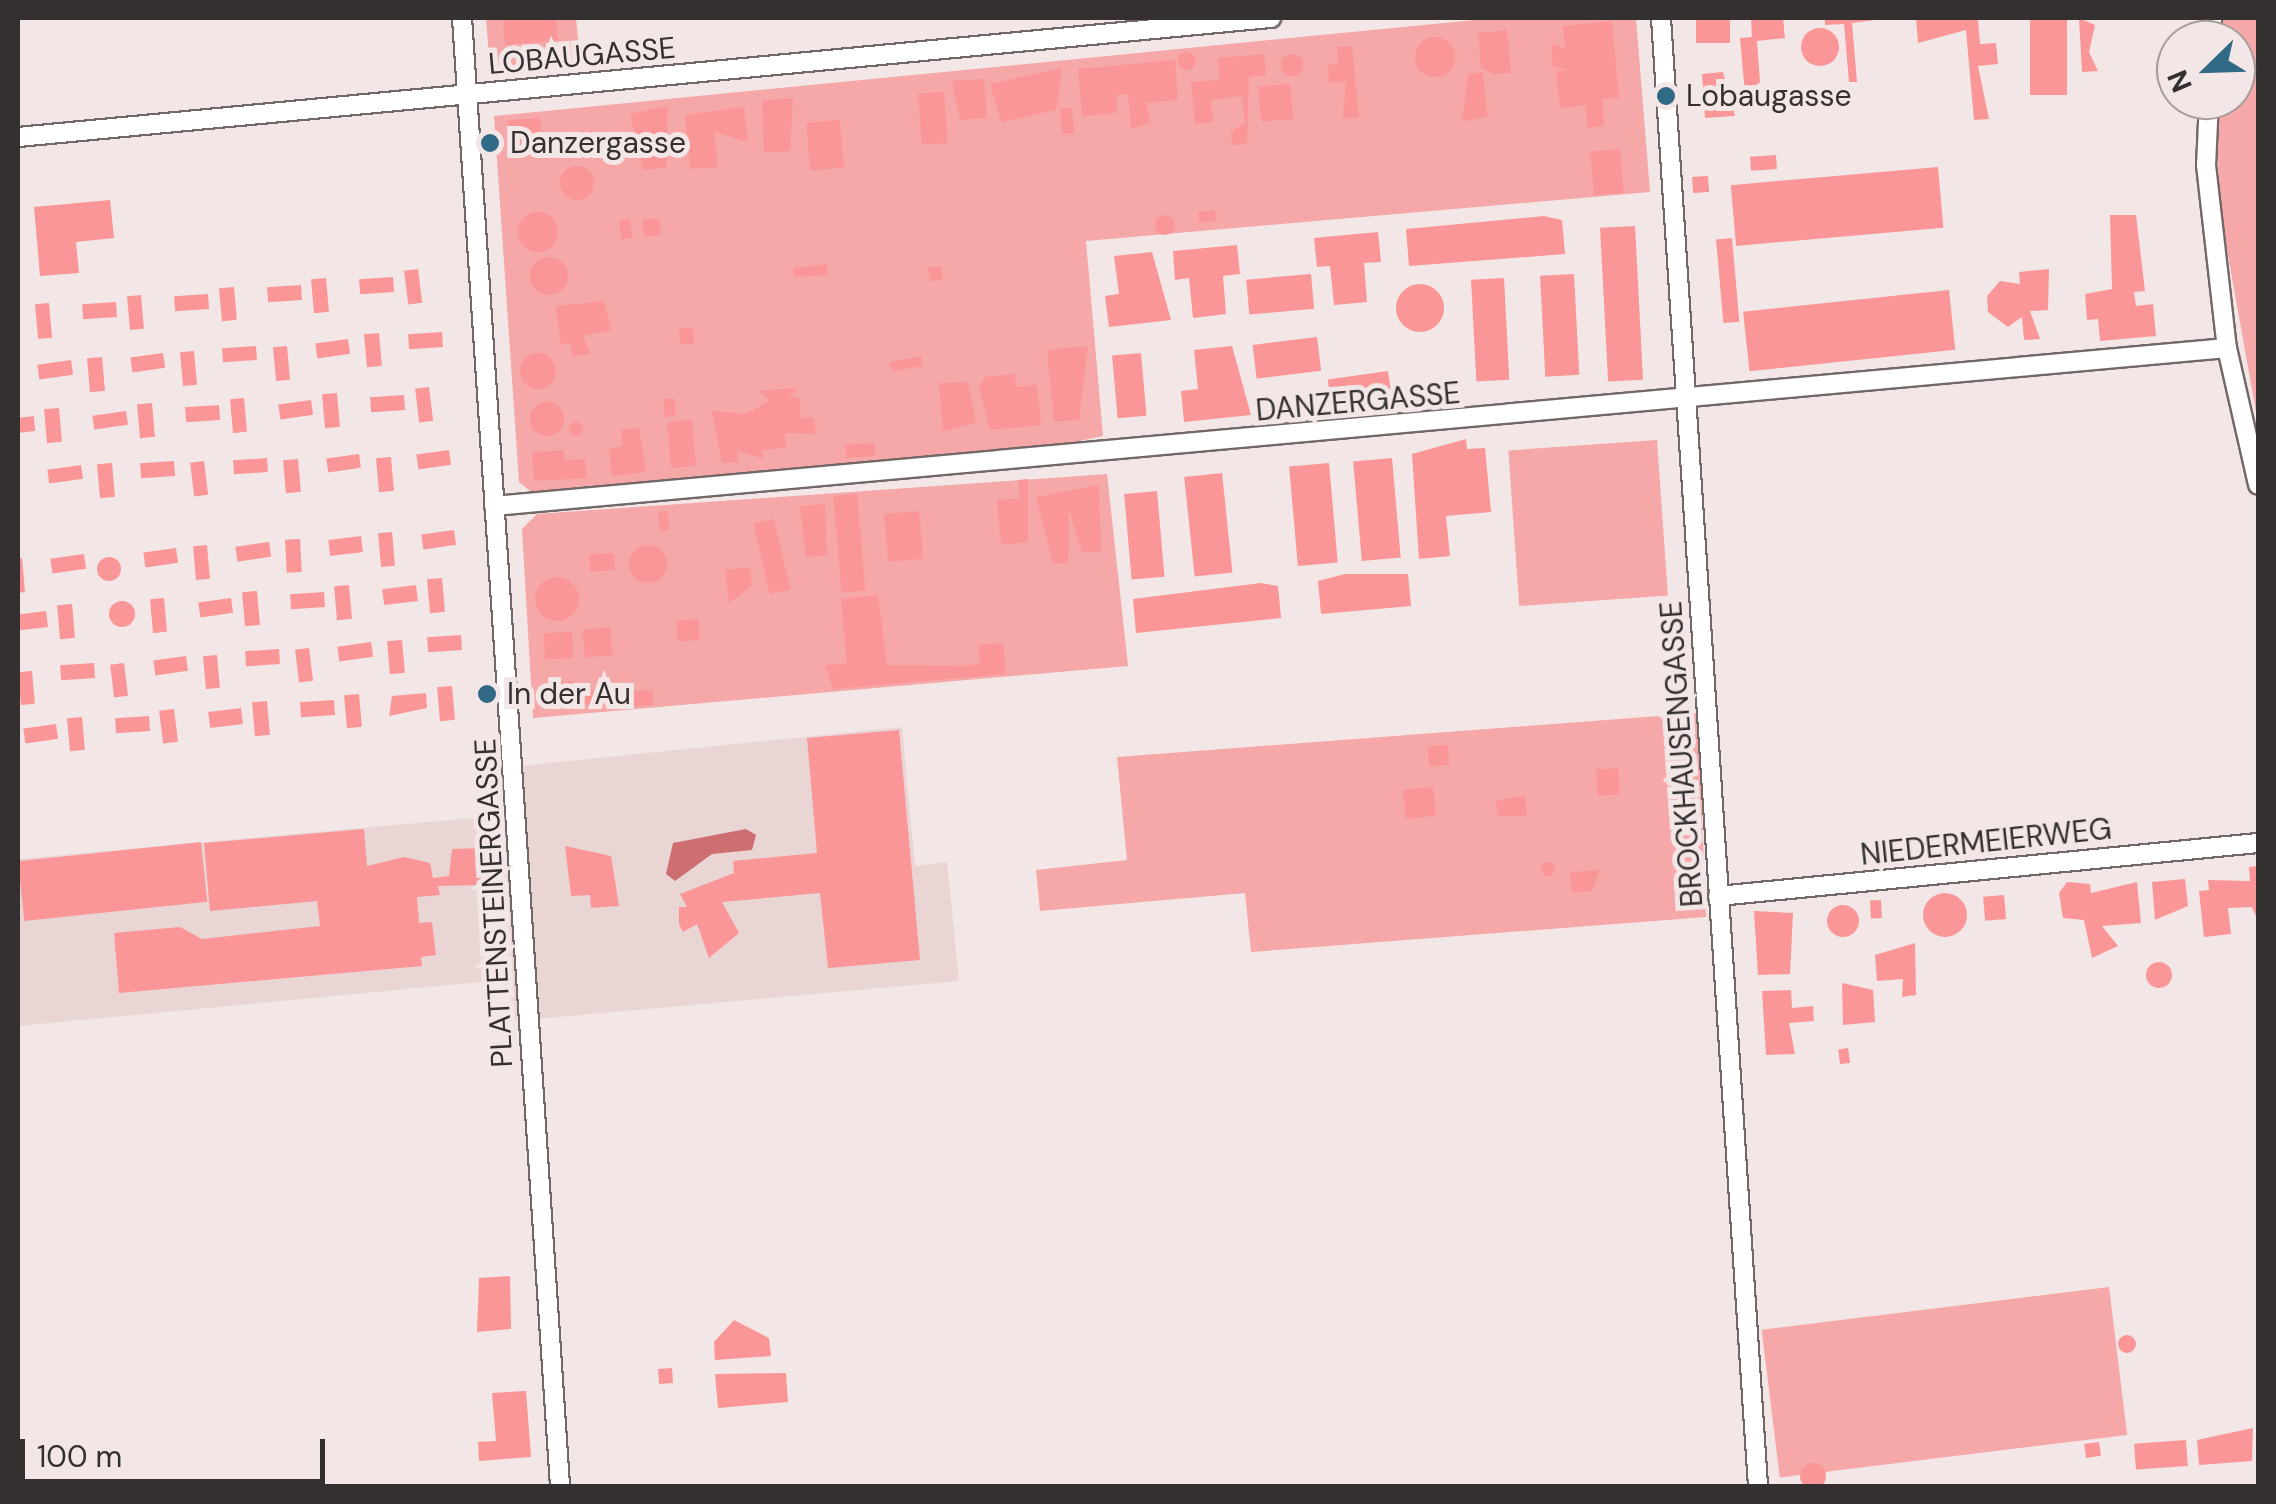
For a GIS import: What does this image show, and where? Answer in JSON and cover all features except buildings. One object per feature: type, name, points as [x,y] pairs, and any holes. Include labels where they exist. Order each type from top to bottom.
[{"type":"street","name":"PLATTENSTEINERGASSE","points":[[462,18],[560,1486]]},
{"type":"street","name":"LOBAUGASSE","points":[[18,137],[1271,18]]},
{"type":"street","name":"BROCKHAUSENGASSE","points":[[1661,18],[1758,1486]]},
{"type":"street","points":[[2208,120],[2206,165],[2227,348],[2258,481]]},
{"type":"street","name":"DANZERGASSE","points":[[494,506],[2227,348]]},
{"type":"street","name":"NIEDERMEIERWEG","points":[[1718,896],[2258,843]]},
{"type":"shaded area","points":[[486,18],[576,18],[580,60],[490,68]]},
{"type":"shaded area","points":[[1495,18],[1636,18],[1650,192],[1086,241],[1103,436],[1042,449],[535,495],[519,482],[494,116]]},
{"type":"shaded area","points":[[2258,18],[2258,423],[2219,205],[2217,120],[2256,120],[2256,20],[2222,20]]},
{"type":"shaded area","points":[[1657,440],[1668,596],[1519,606],[1508,450]]},
{"type":"shaded area","points":[[1107,474],[1128,666],[533,718],[522,529],[537,514]]},
{"type":"shaded area","points":[[1698,713],[1706,917],[1251,952],[1245,893],[1040,911],[1036,870],[1127,860],[1117,757]]},
{"type":"shaded area","points":[[902,727],[915,866],[947,862],[959,981],[513,1021],[510,994],[481,982],[18,1026],[18,859],[506,815],[500,768]]},
{"type":"shaded area","points":[[746,829],[756,835],[752,850],[712,854],[675,881],[666,874],[673,843]]},
{"type":"shaded area","points":[[2109,1287],[2127,1435],[1780,1478],[1762,1330]]},
{"type":"place","name":"Lobaugasse","points":[[1666,96]]},
{"type":"place","name":"Danzergasse","points":[[490,143]]},
{"type":"place","name":"In der Au","points":[[487,694]]}]
